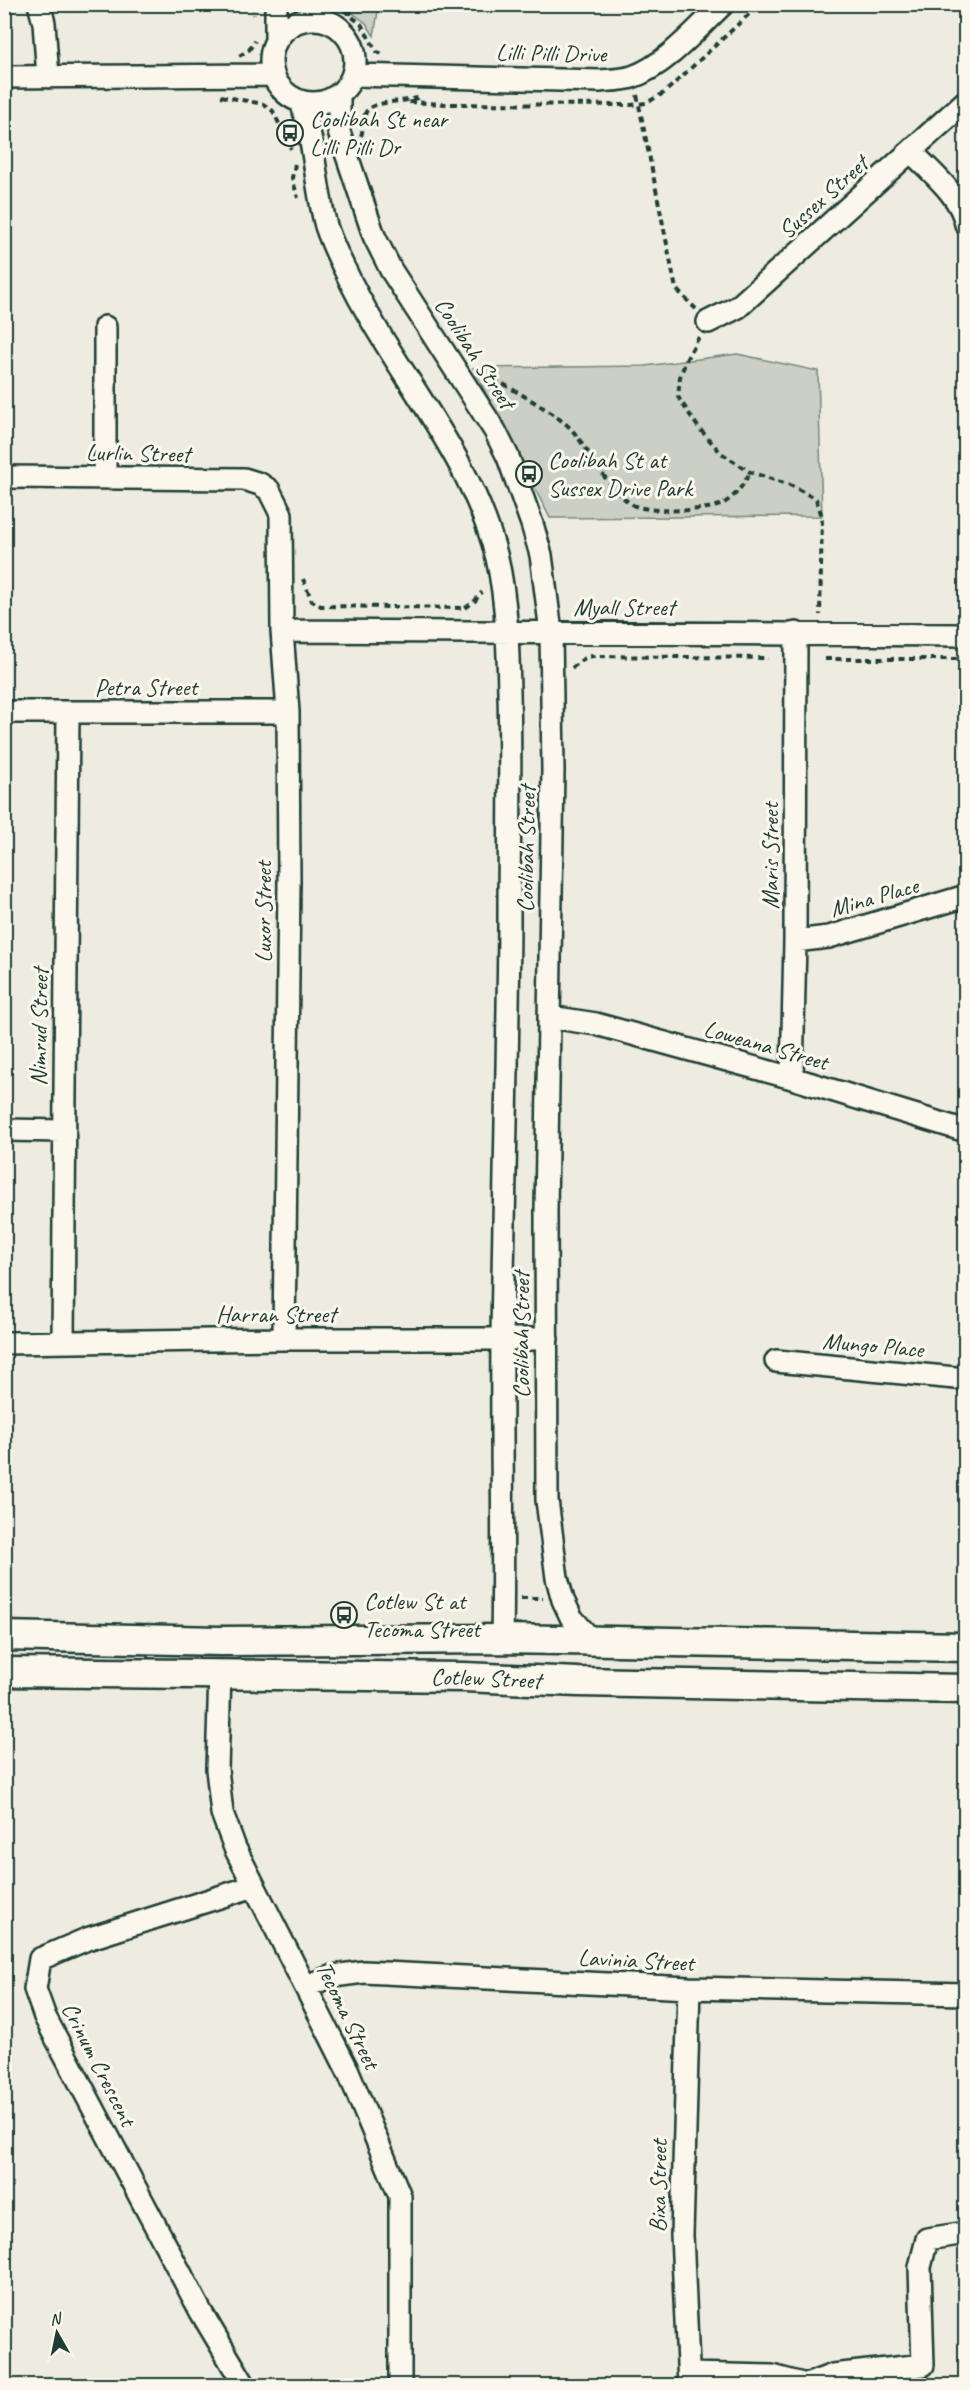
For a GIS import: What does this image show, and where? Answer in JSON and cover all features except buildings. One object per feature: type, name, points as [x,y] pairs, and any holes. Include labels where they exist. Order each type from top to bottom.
[{"type":"main road","name":"Cotlew Street","points":[[4,1636],[220,1641],[502,1639],[966,1647]]},
{"type":"main road","points":[[502,1639],[505,1657],[517,1669],[553,1671],[578,1682]]},
{"type":"main road","name":"Cotlew Street","points":[[4,1672],[464,1677],[578,1682],[966,1689]]},
{"type":"street","points":[[39,4],[44,23],[48,77]]},
{"type":"street","points":[[266,36],[296,22],[309,19],[324,10],[343,31],[354,52],[355,64],[348,86],[327,101],[314,104],[301,102],[289,96],[279,87],[273,75],[266,36],[276,4]]},
{"type":"street","name":"Lilli Pilli Drive","points":[[353,75],[600,81],[633,76],[666,57],[723,4]]},
{"type":"street","points":[[4,77],[273,75]]},
{"type":"street","name":"Coolibah Street","points":[[339,94],[339,132],[374,236],[387,261],[495,431],[522,493],[541,555],[551,632],[553,770],[546,1211],[546,1500],[557,1578],[571,1617],[592,1642]]},
{"type":"street","name":"Sussex Street","points":[[708,322],[738,307],[966,101]]},
{"type":"street","name":"Coolibah Street","points":[[301,102],[310,130],[318,189],[327,230],[344,270],[372,322],[456,455],[474,491],[496,556],[507,632],[510,727],[502,1339],[502,1639]]},
{"type":"street","points":[[911,152],[954,197],[961,208],[966,224]]},
{"type":"street","points":[[105,327],[105,478]]},
{"type":"street","name":"Lurlin Street","points":[[4,477],[244,479],[260,484],[269,490]]},
{"type":"street","name":"Luxor Street","points":[[269,490],[281,514],[282,631],[288,711],[289,904],[284,1339]]},
{"type":"street","name":"Myall Street","points":[[282,631],[966,635]]},
{"type":"street","name":"Maris Street","points":[[792,1078],[796,633]]},
{"type":"street","name":"Petra Street","points":[[4,712],[288,711]]},
{"type":"street","name":"Nimrud Street","points":[[63,1342],[68,713]]},
{"type":"street","name":"Mina Place","points":[[795,941],[829,937],[966,896]]},
{"type":"street","name":"Loweana Street","points":[[550,1017],[596,1024],[792,1078],[966,1131]]},
{"type":"street","points":[[4,1130],[64,1131]]},
{"type":"street","name":"Harran Street","points":[[4,1343],[284,1339],[547,1340]]},
{"type":"street","name":"Mungo Place","points":[[776,1361],[966,1379]]},
{"type":"street","name":"Tecoma Street","points":[[220,1674],[218,1769],[222,1813],[235,1848],[348,2071],[400,2196],[400,2385]]},
{"type":"street","name":"Crinum Crescent","points":[[245,2385],[189,2291],[45,2018],[35,1989],[40,1959],[87,1939],[254,1886]]},
{"type":"street","name":"Lavinia Street","points":[[306,1986],[333,1976],[364,1972],[689,1989],[966,1994]]},
{"type":"street","name":"Bixa Street","points":[[689,1989],[682,2235],[689,2380]]},
{"type":"street","points":[[689,2380],[772,2376],[806,2385],[833,2375],[923,2365],[920,2267],[927,2239],[966,2233]]},
{"type":"path","points":[[253,4],[255,22]]},
{"type":"path","points":[[350,15],[352,4]]},
{"type":"path","points":[[324,10],[350,15],[368,33],[376,52],[386,55]]},
{"type":"path","points":[[231,58],[249,50],[255,42],[266,36]]},
{"type":"path","points":[[202,76],[223,98],[263,104],[273,111],[295,157],[292,178],[300,204]]},
{"type":"path","points":[[633,76],[676,289],[708,322],[687,358],[680,377],[678,397],[698,427],[721,453],[750,472],[790,485],[816,499],[822,516],[820,635]]},
{"type":"path","points":[[348,160],[363,131],[366,111],[371,106],[409,102],[460,77]]},
{"type":"path","points":[[465,385],[491,378],[570,428],[615,489],[635,506],[678,512],[723,504],[744,485],[750,472]]},
{"type":"path","points":[[303,578],[312,601],[321,606],[465,608],[481,594],[485,584]]},
{"type":"path","points":[[570,674],[572,668],[592,656],[768,658]]},
{"type":"path","points":[[825,659],[966,659]]},
{"type":"path","points":[[514,1597],[552,1599]]},
{"type":"shaded area","points":[[342,5],[379,5],[374,36],[366,23]]},
{"type":"shaded area","points":[[737,354],[818,371],[822,516],[550,518],[473,368],[645,366]]},
{"type":"place","name":"Coolibah St near Lilli Pilli Dr","points":[[290,133]]},
{"type":"place","name":"Coolibah St at Sussex Drive Park","points":[[529,474]]},
{"type":"place","name":"Cotlew St at Tecoma Street","points":[[344,1615]]}]
